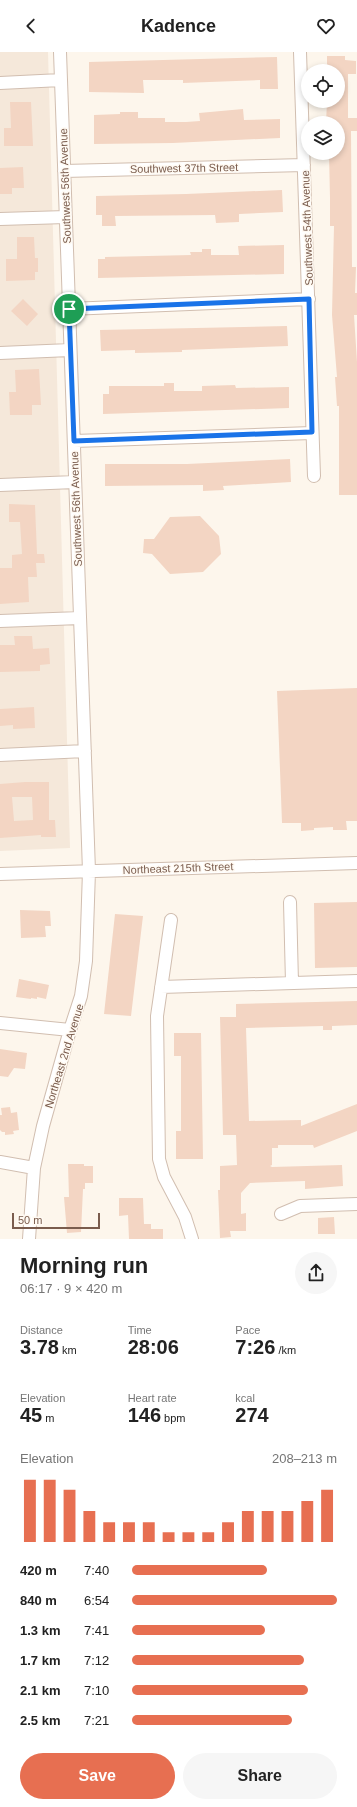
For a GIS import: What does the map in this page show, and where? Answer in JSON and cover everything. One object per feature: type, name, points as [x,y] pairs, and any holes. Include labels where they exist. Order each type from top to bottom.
[{"type":"street","name":"Southwest 56th Avenue","points":[[60,52],[89,871]]},
{"type":"street","name":"Southwest 54th Avenue","points":[[300,52],[314,476]]},
{"type":"street","points":[[0,83],[61,80]]},
{"type":"street","name":"Southwest 37th Street","points":[[64,171],[304,165]]},
{"type":"street","points":[[0,219],[66,217]]},
{"type":"street","points":[[69,309],[309,299]]},
{"type":"street","points":[[0,352],[70,350]]},
{"type":"street","points":[[74,441],[312,432]]},
{"type":"street","points":[[0,485],[75,482]]},
{"type":"street","points":[[0,621],[80,618]]},
{"type":"street","points":[[0,755],[85,752]]},
{"type":"street","name":"Northeast 215th Street","points":[[0,874],[357,863]]},
{"type":"street","name":"Northeast 2nd Avenue","points":[[29,1239],[34,1168],[42,1126],[81,996],[86,961],[89,871]]},
{"type":"street","points":[[290,902],[292,983]]},
{"type":"street","points":[[171,920],[157,1016],[159,1159],[164,1177],[185,1217],[192,1239]]},
{"type":"street","points":[[161,987],[357,982]]},
{"type":"street","points":[[0,1022],[70,1030]]},
{"type":"street","points":[[0,1162],[34,1168]]},
{"type":"street","points":[[281,1214],[300,1206],[357,1204]]},
{"type":"shaded area","points":[[0,52],[48,52],[70,848],[0,851]]},
{"type":"building","points":[[327,56],[345,56],[345,60],[356,61],[356,74],[348,74],[348,118],[357,118],[357,131],[351,131],[352,267],[356,267],[355,293],[357,293],[357,315],[354,315],[357,362],[357,495],[339,495],[339,406],[337,406],[335,377],[337,377],[332,315],[334,226],[330,226],[329,160],[345,160],[345,116],[326,116],[327,108],[345,108],[345,64],[327,64]]},
{"type":"building","points":[[277,57],[278,89],[260,89],[260,80],[183,83],[183,80],[143,80],[144,93],[89,92],[89,62]]},
{"type":"building","points":[[10,102],[31,102],[33,146],[4,146],[4,128],[11,128]]},
{"type":"building","points":[[243,109],[244,120],[280,119],[280,138],[173,143],[94,144],[94,115],[120,114],[120,112],[138,112],[138,118],[165,118],[165,122],[186,122],[200,121],[199,113]]},
{"type":"building","points":[[23,167],[24,188],[12,188],[12,194],[0,194],[0,168]]},
{"type":"building","points":[[282,190],[283,212],[239,214],[239,222],[216,223],[215,215],[115,216],[116,226],[102,226],[102,215],[96,215],[96,196]]},
{"type":"building","points":[[17,237],[34,237],[35,258],[38,258],[38,272],[35,272],[35,280],[6,281],[6,259],[17,259]]},
{"type":"building","points":[[284,245],[284,274],[98,278],[98,259],[105,259],[105,257],[191,255],[190,252],[202,252],[202,249],[211,249],[211,255],[239,255],[238,246]]},
{"type":"building","points":[[23,299],[38,314],[27,326],[11,311]]},
{"type":"building","points":[[287,326],[288,346],[182,350],[182,352],[135,353],[135,350],[101,351],[100,330]]},
{"type":"building","points":[[39,369],[41,405],[32,405],[32,415],[10,415],[9,392],[16,392],[15,370]]},
{"type":"building","points":[[164,383],[174,383],[174,391],[202,391],[202,386],[235,385],[236,388],[289,387],[289,408],[103,414],[103,394],[109,394],[109,386],[164,386]]},
{"type":"building","points":[[290,459],[291,482],[223,486],[224,490],[203,491],[203,485],[105,486],[105,464],[187,464]]},
{"type":"building","points":[[9,504],[35,505],[37,554],[44,554],[45,563],[36,563],[37,577],[28,577],[29,602],[0,604],[0,568],[12,568],[12,555],[22,554],[20,522],[9,522]]},
{"type":"building","points":[[200,516],[219,536],[221,554],[203,572],[170,574],[152,554],[143,553],[144,539],[154,539],[170,517]]},
{"type":"building","points":[[14,636],[32,636],[33,649],[49,648],[50,664],[40,665],[40,671],[0,672],[0,645],[15,645]]},
{"type":"building","points":[[357,688],[357,821],[346,821],[347,830],[333,830],[333,827],[314,828],[314,830],[301,831],[301,823],[282,823],[277,691]]},
{"type":"building","points":[[34,707],[35,728],[13,729],[13,725],[0,726],[0,709]]},
{"type":"building","points":[[49,782],[49,820],[55,820],[56,837],[41,837],[41,835],[0,838],[0,784]],"holes":[[[12,797],[32,797],[33,820],[14,821]]]},
{"type":"building","points":[[357,902],[357,967],[315,968],[314,903]]},
{"type":"building","points":[[20,910],[50,911],[51,926],[45,926],[46,937],[21,938]]},
{"type":"building","points":[[115,914],[143,916],[131,1016],[104,1014]]},
{"type":"building","points":[[19,979],[49,985],[46,999],[37,997],[37,999],[31,999],[16,997]]},
{"type":"building","points":[[357,1001],[357,1025],[332,1026],[332,1030],[323,1030],[323,1026],[246,1028],[249,1121],[301,1120],[301,1126],[357,1104],[357,1131],[314,1148],[313,1145],[278,1145],[278,1148],[272,1148],[272,1165],[270,1166],[272,1167],[342,1165],[343,1186],[305,1189],[305,1181],[250,1183],[241,1193],[241,1214],[246,1213],[246,1231],[230,1231],[231,1237],[220,1238],[218,1190],[220,1190],[220,1166],[237,1165],[236,1135],[223,1135],[220,1017],[236,1017],[236,1004]]},
{"type":"building","points":[[174,1033],[201,1033],[203,1159],[176,1159],[176,1131],[181,1131],[181,1056],[174,1056]]},
{"type":"building","points":[[0,1049],[27,1053],[25,1069],[14,1068],[8,1077],[0,1076]]},
{"type":"building","points":[[10,1107],[11,1113],[17,1112],[19,1130],[13,1131],[14,1134],[5,1135],[5,1132],[0,1130],[0,1115],[2,1115],[1,1108]]},
{"type":"building","points":[[68,1164],[84,1164],[84,1166],[93,1166],[93,1183],[85,1183],[85,1189],[83,1189],[81,1232],[67,1233],[64,1197],[69,1197]]},
{"type":"building","points":[[119,1198],[143,1198],[144,1224],[151,1224],[151,1229],[163,1229],[163,1239],[129,1239],[128,1215],[119,1216]]},
{"type":"building","points":[[334,1217],[335,1234],[318,1234],[318,1218]]},
{"type":"route","points":[[309,299],[312,432],[74,441],[69,309],[309,299]]}]
